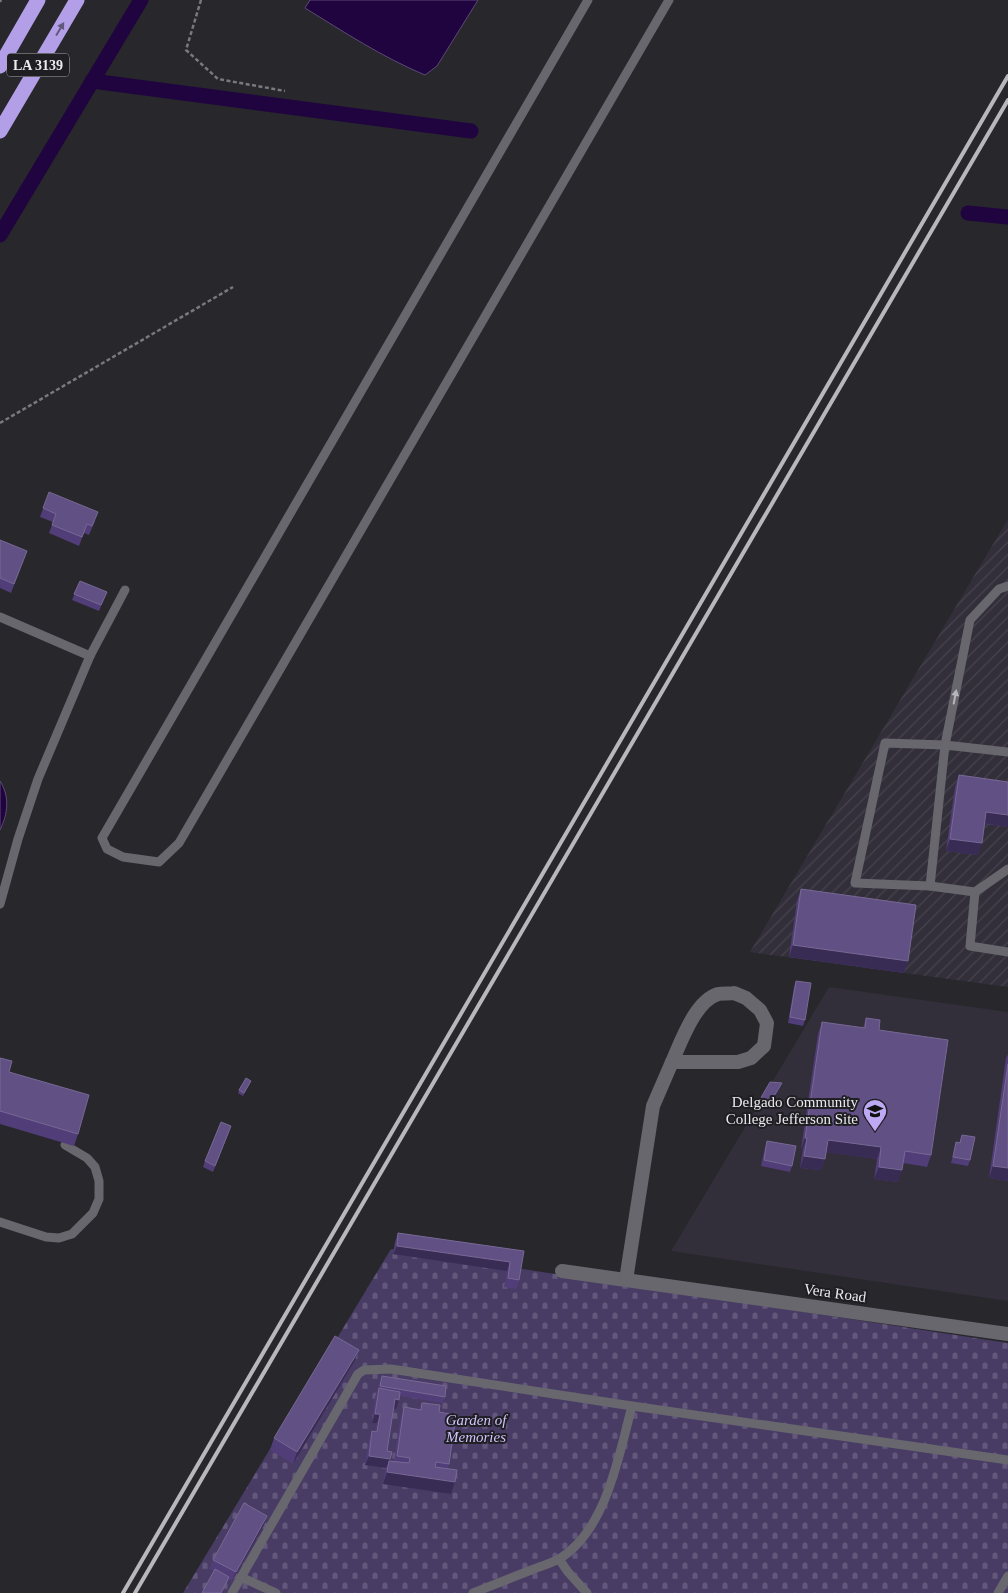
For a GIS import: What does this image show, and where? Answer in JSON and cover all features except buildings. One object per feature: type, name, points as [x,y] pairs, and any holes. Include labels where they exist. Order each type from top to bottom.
[{"type":"highway","points":[[0,56],[38,0]]},
{"type":"highway","name":"LA 3139","points":[[0,66],[38,0]]},
{"type":"highway","name":"LA 3139","points":[[0,131],[77,0]]},
{"type":"street","points":[[626,1280],[653,1106],[672,1062],[694,1015],[705,1002],[718,994],[734,993],[746,998],[760,1010],[767,1023],[764,1046],[751,1058],[738,1062],[672,1062]]},
{"type":"street","name":"Vera Road","points":[[562,1271],[1008,1334]]},
{"type":"lane","points":[[588,0],[102,838],[107,850],[123,857],[159,862],[179,843],[669,0]]},
{"type":"lane","points":[[930,886],[945,745],[970,620],[1000,589],[1008,586]]},
{"type":"lane","points":[[0,904],[18,839],[38,779],[90,656],[125,590]]},
{"type":"lane","points":[[0,617],[90,656]]},
{"type":"lane","points":[[1008,752],[945,745],[885,742],[855,883],[930,886],[974,892],[1008,868]]},
{"type":"lane","points":[[974,892],[970,946],[1008,952]]},
{"type":"lane","points":[[0,1222],[46,1237],[59,1238],[72,1234],[93,1213],[99,1199],[99,1181],[95,1167],[87,1158],[65,1145]]},
{"type":"lane","points":[[232,1593],[358,1374],[364,1370],[391,1369],[1008,1460]]},
{"type":"lane","points":[[473,1593],[559,1559],[575,1546],[589,1529],[602,1506],[610,1485],[632,1406]]},
{"type":"lane","points":[[559,1559],[587,1593]]},
{"type":"lane","points":[[998,1593],[1008,1576]]},
{"type":"lane","points":[[241,1577],[276,1593]]},
{"type":"path","points":[[201,0],[186,50],[218,79],[285,91]]},
{"type":"path","points":[[0,423],[233,287]]},
{"type":"shaded area","points":[[310,0],[478,0],[437,66],[425,75],[378,52],[305,8]]},
{"type":"shaded area","points":[[1008,519],[1008,987],[750,952]]},
{"type":"shaded area","points":[[0,781],[7,799],[7,805],[0,830]]},
{"type":"shaded area","name":"Delgado Community College Jefferson Site","points":[[829,987],[1008,1012],[1008,1301],[671,1251]]},
{"type":"green space","name":"Garden of Memories","points":[[391,1249],[1008,1343],[1008,1593],[183,1593]]},
{"type":"waterway","points":[[0,235],[141,0]]},
{"type":"waterway","points":[[92,81],[471,131]]},
{"type":"waterway","points":[[968,213],[1008,217]]},
{"type":"railway","points":[[123,1593],[1008,76]]},
{"type":"railway","points":[[135,1593],[1008,100]]},
{"type":"place","name":"Delgado Community College Jefferson Site","points":[[875,1132]]}]
